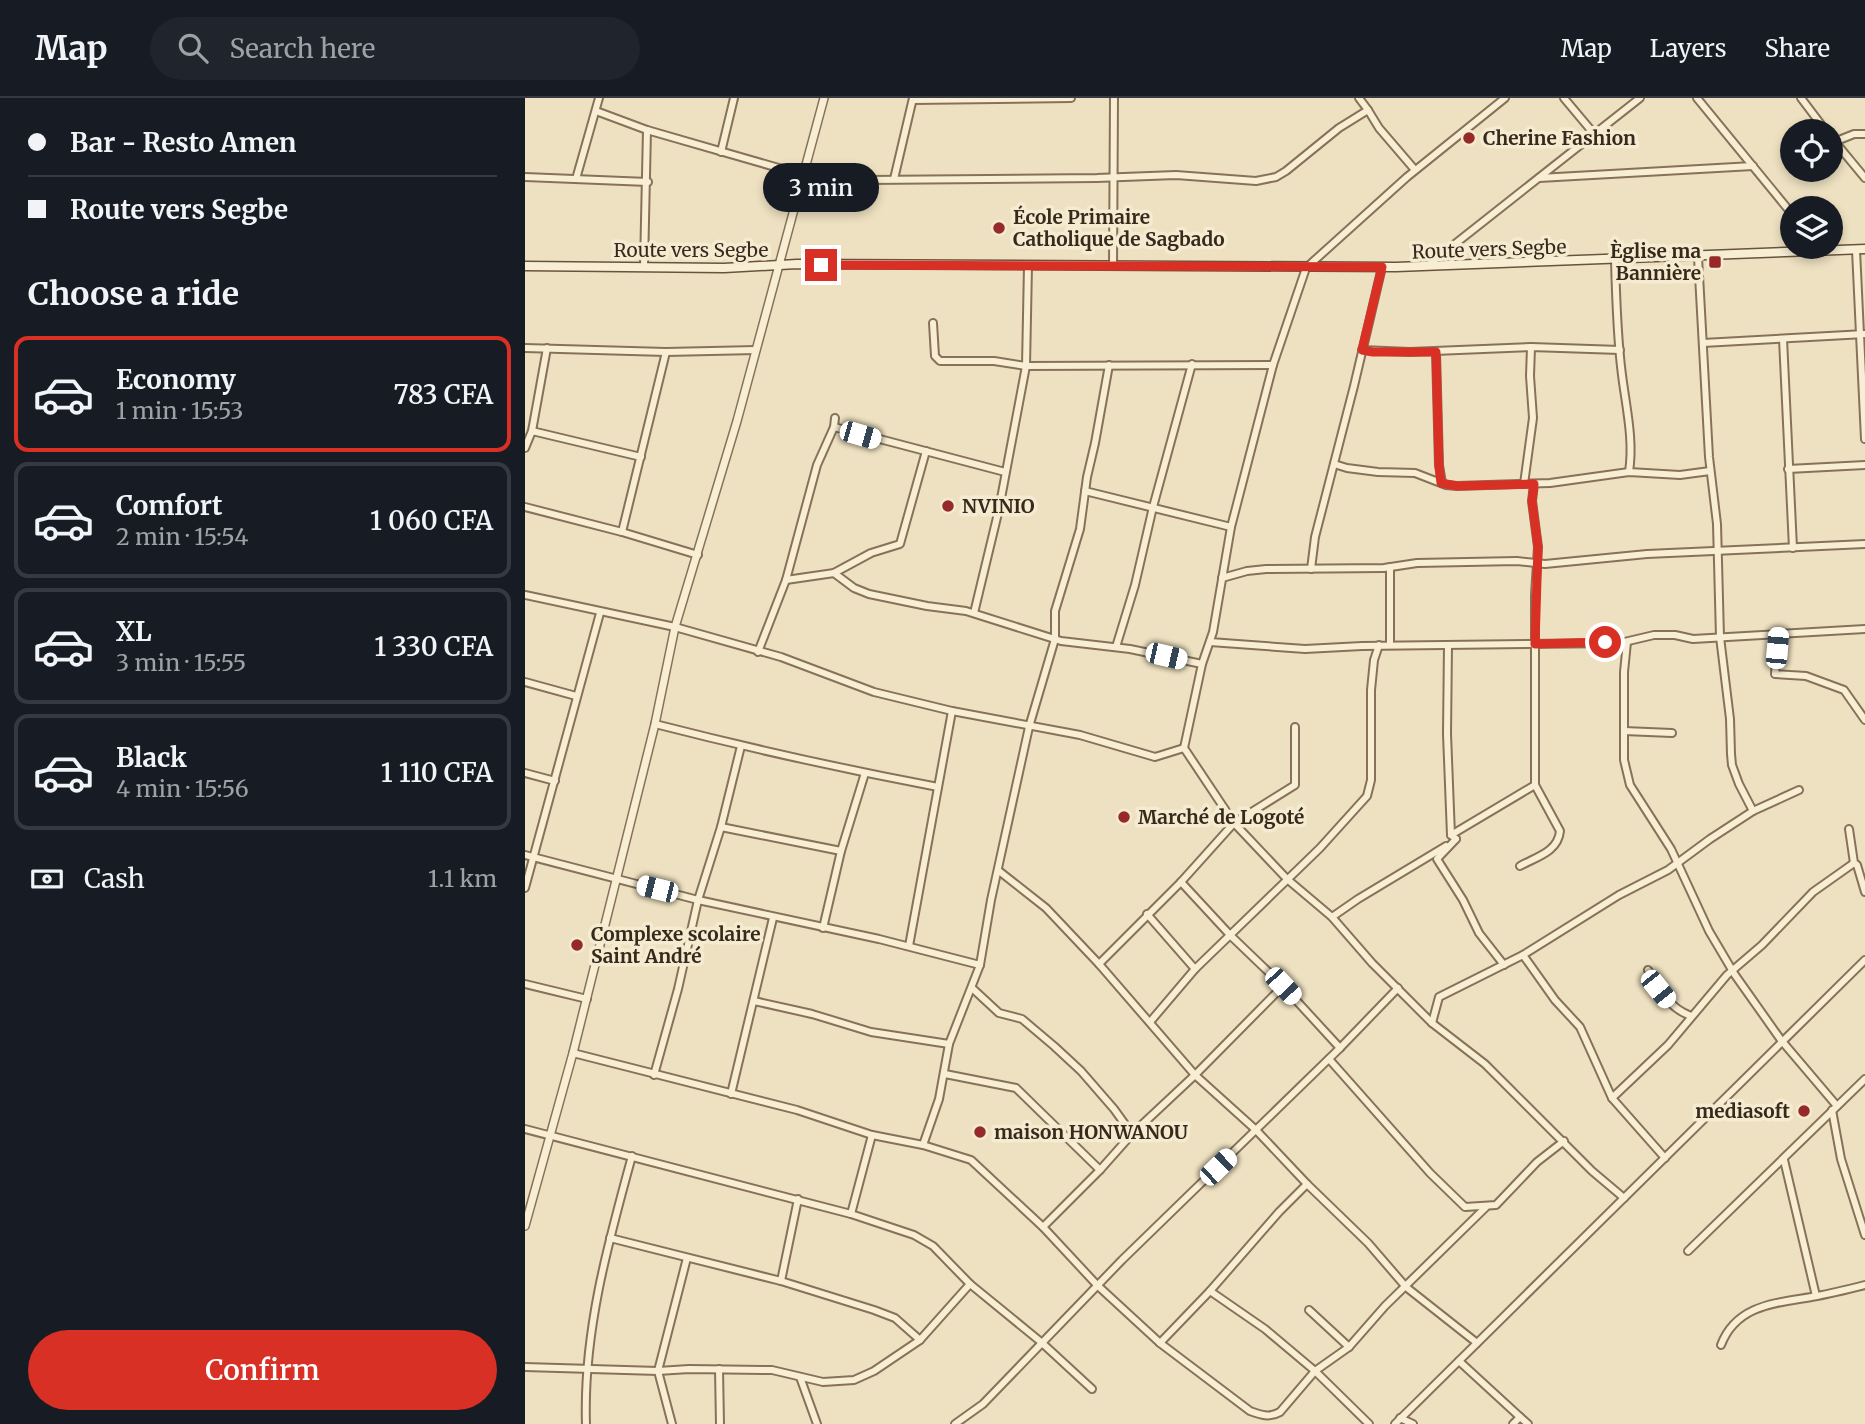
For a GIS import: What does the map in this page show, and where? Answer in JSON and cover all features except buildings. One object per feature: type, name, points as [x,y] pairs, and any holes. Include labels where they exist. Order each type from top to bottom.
[{"type":"main road","name":"Route vers Segbe","points":[[525,266],[1426,267],[1780,252]]},
{"type":"street","points":[[576,179],[599,98]]},
{"type":"street","points":[[721,152],[734,98]]},
{"type":"street","points":[[525,1226],[587,999],[655,724],[675,627],[780,265],[824,98]]},
{"type":"street","points":[[894,179],[913,99],[1071,98]]},
{"type":"street","points":[[1113,266],[1114,98]]},
{"type":"street","points":[[1359,98],[1379,128],[1415,170]]},
{"type":"street","points":[[596,111],[647,130],[803,176],[867,180],[1177,175],[1263,180],[1286,171],[1366,107],[1373,98]]},
{"type":"street","points":[[1505,98],[1415,170],[1306,268],[1273,365],[1231,527],[1210,642],[1202,664],[1184,748],[1234,823],[1287,879],[1332,917],[1372,964],[1432,1023],[1485,1064],[1592,1171],[1624,1198]]},
{"type":"street","points":[[1564,98],[1595,135]]},
{"type":"street","points":[[1426,267],[1640,98]]},
{"type":"street","points":[[1697,98],[1780,199]]},
{"type":"street","points":[[1801,98],[1817,119]]},
{"type":"street","points":[[644,266],[648,182],[647,130]]},
{"type":"street","points":[[1843,137],[1865,134]]},
{"type":"street","points":[[1843,153],[1865,178]]},
{"type":"street","points":[[1539,178],[1753,166]]},
{"type":"street","points":[[525,177],[648,182]]},
{"type":"street","points":[[1860,250],[1865,439]]},
{"type":"street","points":[[1698,257],[1710,471],[1717,524],[1720,637],[1730,719],[1732,765],[1752,811]]},
{"type":"street","points":[[1615,260],[1620,350],[1628,411],[1631,461],[1629,472]]},
{"type":"street","points":[[974,613],[999,509],[1026,366],[1028,266]]},
{"type":"street","points":[[1311,569],[1315,537],[1382,267]]},
{"type":"street","points":[[933,323],[937,360],[994,361],[1026,366],[1273,365]]},
{"type":"street","points":[[1703,343],[1862,334]]},
{"type":"street","points":[[1783,339],[1794,548]]},
{"type":"street","points":[[1362,350],[1436,352],[1531,347],[1620,350]]},
{"type":"street","points":[[1524,484],[1533,418],[1531,347]]},
{"type":"street","points":[[525,348],[666,352],[756,350]]},
{"type":"street","points":[[525,448],[532,431],[547,348]]},
{"type":"street","points":[[622,532],[666,352]]},
{"type":"street","points":[[1436,352],[1441,483]]},
{"type":"street","points":[[1116,647],[1135,585],[1192,364]]},
{"type":"street","points":[[923,1145],[945,1074],[949,1044],[980,965],[1029,727],[1055,639],[1055,611],[1076,547],[1084,491],[1109,365]]},
{"type":"street","points":[[758,652],[786,580],[817,465],[834,428],[835,418]]},
{"type":"street","points":[[834,428],[1005,472]]},
{"type":"street","points":[[532,431],[641,457]]},
{"type":"street","points":[[786,580],[834,573],[871,553],[899,544],[926,451]]},
{"type":"street","points":[[1334,464],[1378,472],[1415,473],[1457,486],[1534,484],[1629,472],[1671,475],[1710,471]]},
{"type":"street","points":[[1788,469],[1865,465]]},
{"type":"street","points":[[1520,866],[1556,845],[1560,831],[1535,785],[1538,547],[1532,501],[1534,484]]},
{"type":"street","points":[[1084,491],[1231,527]]},
{"type":"street","points":[[525,507],[698,555]]},
{"type":"street","points":[[1222,578],[1266,569],[1389,568],[1417,563],[1537,563],[1601,560],[1647,554],[1865,544]]},
{"type":"street","points":[[1389,568],[1390,645]]},
{"type":"street","points":[[834,573],[854,588],[869,594],[974,613],[1055,639],[1116,647],[1202,664]]},
{"type":"street","points":[[525,595],[675,627],[781,657],[874,692],[952,711],[1080,735],[1155,757],[1184,748]]},
{"type":"street","points":[[525,888],[600,613]]},
{"type":"street","points":[[1210,642],[1305,649],[1379,645],[1627,642],[1654,635],[1675,635],[1693,639],[1865,629]]},
{"type":"street","points":[[1778,633],[1775,674],[1805,676],[1844,690],[1865,720]]},
{"type":"street","points":[[1627,642],[1624,731],[1625,770],[1630,785],[1678,863],[1682,878],[1733,971],[1781,1040],[1834,1108],[1841,1159],[1865,1235]]},
{"type":"street","points":[[1150,1022],[1195,969],[1320,848],[1370,790],[1372,672],[1379,645]]},
{"type":"street","points":[[1448,645],[1447,734],[1454,837],[1437,859],[1463,900],[1479,933],[1504,965]]},
{"type":"street","points":[[525,682],[576,696]]},
{"type":"street","points":[[909,946],[952,711]]},
{"type":"street","points":[[655,724],[778,755],[805,758],[938,787]]},
{"type":"street","points":[[1099,964],[1181,882],[1234,823],[1294,785],[1295,727]]},
{"type":"street","points":[[1624,731],[1672,733]]},
{"type":"street","points":[[654,1075],[678,989],[698,900],[741,746]]},
{"type":"street","points":[[525,773],[555,780]]},
{"type":"street","points":[[823,928],[841,851],[865,773]]},
{"type":"street","points":[[1332,917],[1535,785]]},
{"type":"street","points":[[1432,1023],[1439,997],[1523,955],[1619,895],[1678,863],[1752,811],[1799,790]]},
{"type":"street","points":[[720,827],[841,851]]},
{"type":"street","points":[[1849,829],[1854,863],[1865,892]]},
{"type":"street","points":[[525,856],[773,918],[909,946],[980,965]]},
{"type":"street","points":[[1612,1098],[1668,1045],[1733,971],[1783,925],[1813,892],[1854,863]]},
{"type":"street","points":[[999,871],[1046,908],[1099,964],[1195,1075],[1256,1130],[1368,1243],[1406,1287],[1477,1343]]},
{"type":"street","points":[[1181,882],[1340,1048]]},
{"type":"street","points":[[1147,914],[1195,969]]},
{"type":"street","points":[[731,1094],[773,918]]},
{"type":"street","points":[[1523,955],[1555,1000],[1580,1027],[1612,1098],[1665,1158]]},
{"type":"street","points":[[1395,1424],[1865,960]]},
{"type":"street","points":[[1648,970],[1669,1002],[1680,1012],[1691,1016]]},
{"type":"street","points":[[525,984],[587,999]]},
{"type":"street","points":[[1043,1227],[1132,1134],[1283,986]]},
{"type":"street","points":[[972,988],[999,1013],[1022,1019],[1055,1046],[1081,1071],[1132,1134]]},
{"type":"street","points":[[955,1424],[983,1404],[1097,1285],[1398,988]]},
{"type":"street","points":[[754,1001],[812,1014],[871,1032],[949,1044]]},
{"type":"street","points":[[573,1053],[797,1110],[873,1135],[923,1145],[971,1160],[1043,1227],[1097,1285],[1160,1343],[1250,1410],[1261,1415],[1280,1412],[1315,1371],[1349,1347],[1385,1306],[1486,1207]]},
{"type":"street","points":[[1329,1059],[1421,1163],[1465,1208],[1496,1205],[1537,1162],[1564,1141]]},
{"type":"street","points":[[945,1074],[1016,1088],[1100,1170]]},
{"type":"street","points":[[1688,1251],[1865,1079]]},
{"type":"street","points":[[525,1129],[798,1199],[914,1235],[933,1246],[970,1284],[1093,1389]]},
{"type":"street","points":[[851,1214],[873,1135]]},
{"type":"street","points":[[586,1424],[585,1385],[603,1262],[632,1156]]},
{"type":"street","points":[[1784,1160],[1816,1296]]},
{"type":"street","points":[[1160,1343],[1307,1184]]},
{"type":"street","points":[[781,1281],[798,1199]]},
{"type":"street","points":[[610,1238],[781,1281],[895,1318],[920,1340]]},
{"type":"street","points":[[672,1424],[658,1371],[687,1258]]},
{"type":"street","points":[[525,1367],[658,1371],[772,1370],[823,1382],[854,1380],[874,1371],[920,1340],[970,1284]]},
{"type":"street","points":[[1721,1345],[1730,1326],[1752,1311],[1773,1302],[1865,1285]]},
{"type":"street","points":[[1210,1291],[1265,1329],[1315,1371],[1369,1424]]},
{"type":"street","points":[[1309,1310],[1349,1347]]},
{"type":"street","points":[[1459,1361],[1528,1424]]},
{"type":"street","points":[[719,1369],[720,1424]]},
{"type":"street","points":[[800,1377],[817,1424]]},
{"type":"street","points":[[1400,1418],[1413,1424]]},
{"type":"street","points":[[1513,1424],[1520,1418]]},
{"type":"place","name":"Cherine Fashion","points":[[1469,138]]},
{"type":"place","name":"École Primaire Catholique de Sagbado","points":[[999,228]]},
{"type":"place","name":"Èglise ma Bannière","points":[[1715,262]]},
{"type":"place","name":"NVINIO","points":[[948,506]]},
{"type":"place","name":"Marché de Logoté","points":[[1124,817]]},
{"type":"place","name":"Complexe scolaire Saint André","points":[[577,945]]},
{"type":"place","name":"mediasoft","points":[[1804,1111]]},
{"type":"place","name":"maison HONWANOU","points":[[980,1132]]},
{"type":"route","points":[[821,265],[1382,267],[1362,350],[1436,352],[1441,483],[1457,486],[1534,484],[1532,501],[1538,547],[1535,644],[1605,642]]}]
